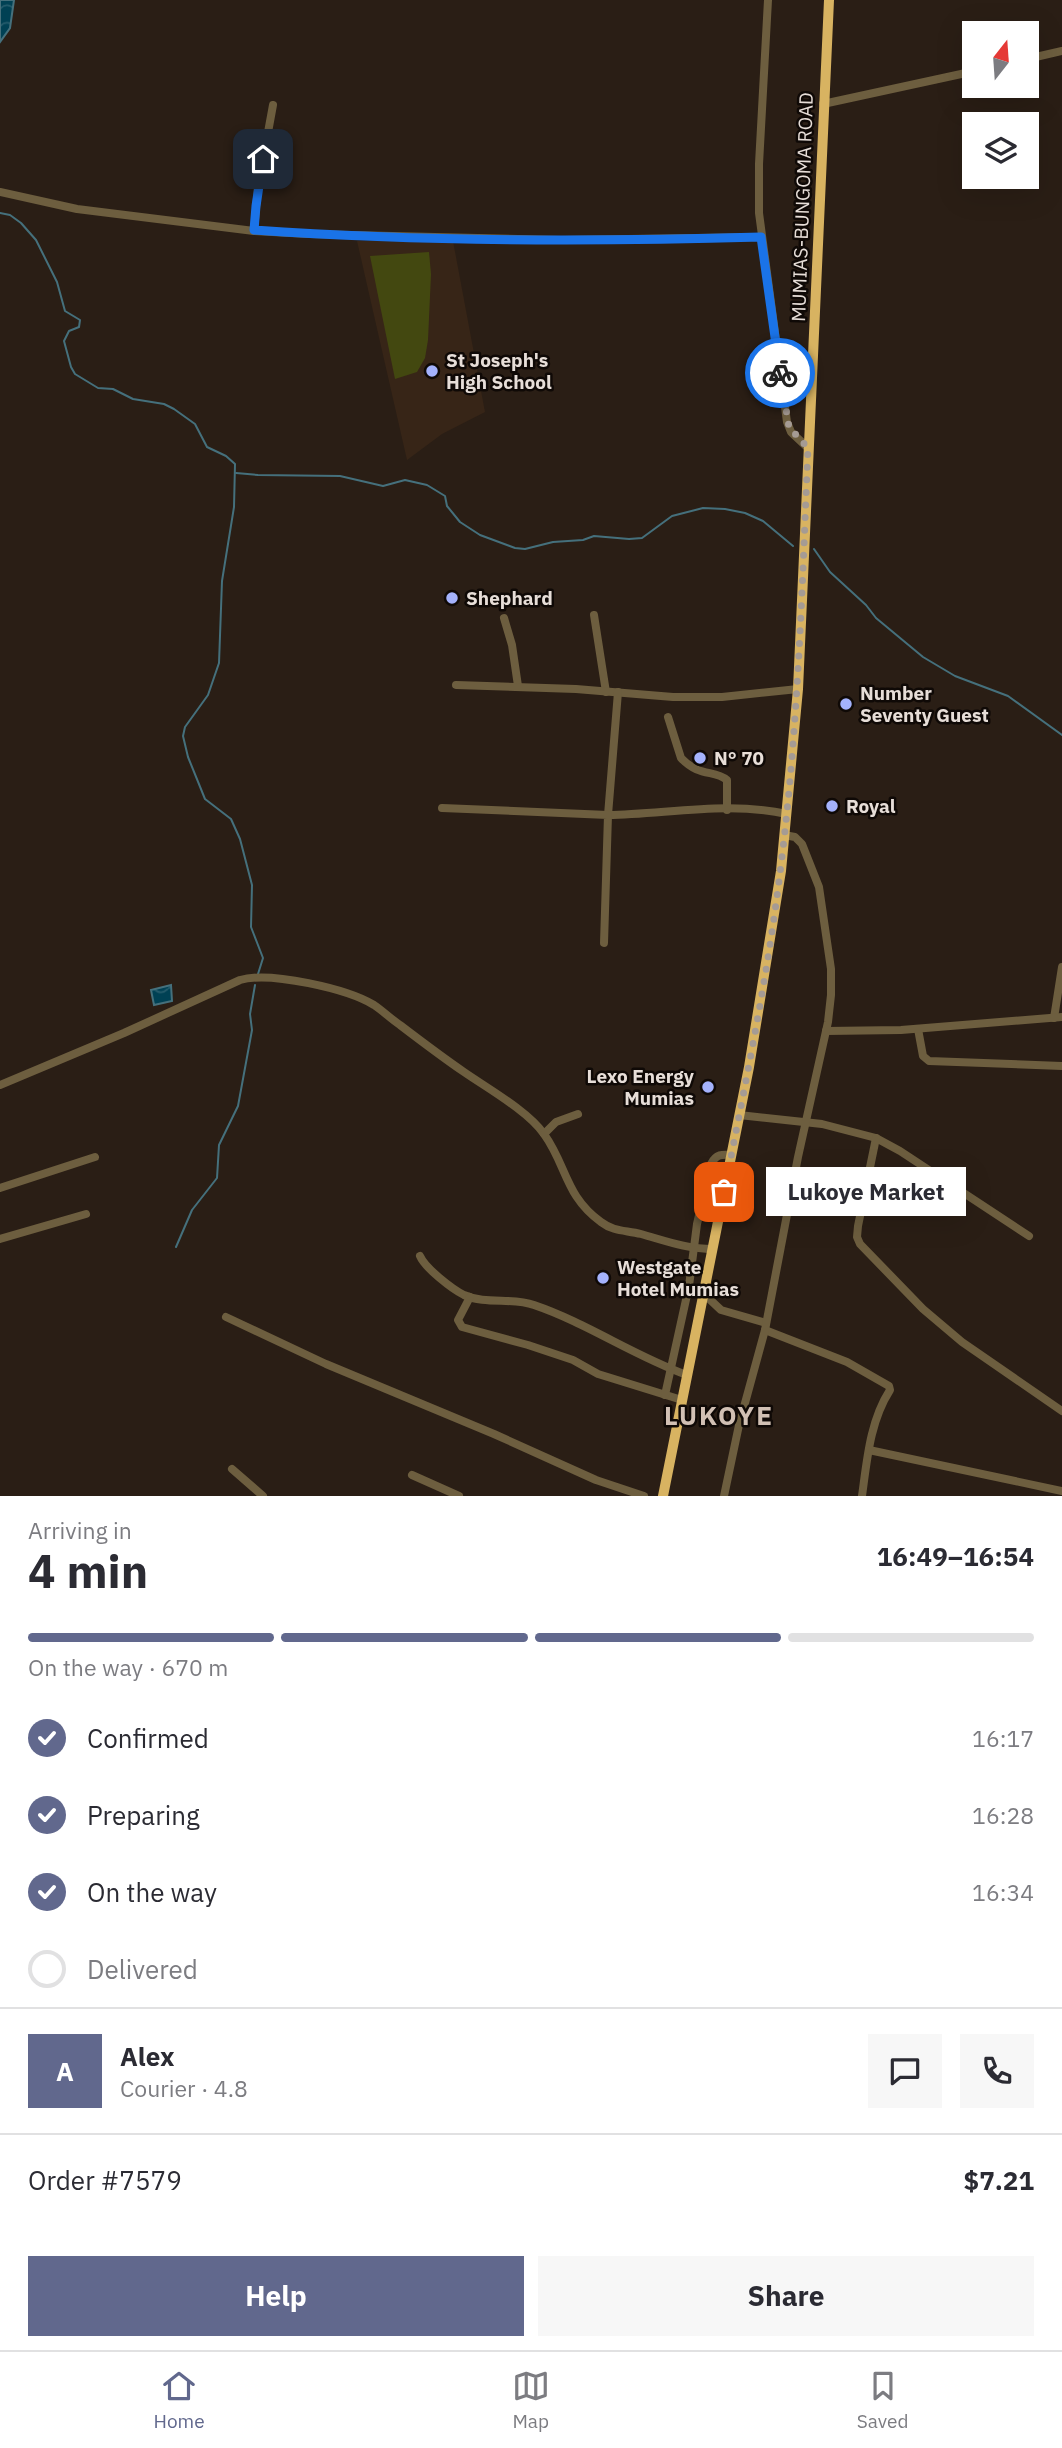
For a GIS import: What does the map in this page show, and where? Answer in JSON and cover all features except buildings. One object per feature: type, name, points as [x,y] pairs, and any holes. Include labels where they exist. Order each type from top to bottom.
[{"type":"highway","name":"MUMIAS-BUNGOMA ROAD","points":[[663,1496],[722,1207],[767,966],[785,835],[798,689],[829,0]]},
{"type":"street","points":[[768,0],[759,164],[761,237],[787,422],[791,432],[808,448]]},
{"type":"street","points":[[1040,56],[1062,51]]},
{"type":"street","points":[[823,104],[962,74]]},
{"type":"street","points":[[254,230],[258,187],[273,105]]},
{"type":"street","points":[[0,192],[77,209],[254,230],[346,236],[487,239],[761,237]]},
{"type":"street","points":[[593,615],[606,692]]},
{"type":"street","points":[[504,618],[512,645],[518,687]]},
{"type":"street","points":[[456,685],[673,697],[713,697],[798,689]]},
{"type":"street","points":[[604,943],[608,816],[618,692]]},
{"type":"street","points":[[668,717],[681,758],[704,774],[722,776],[727,780],[727,810]]},
{"type":"street","points":[[442,808],[608,816],[727,810],[787,814]]},
{"type":"street","points":[[724,1496],[765,1326],[826,1031],[831,995],[831,969],[819,887],[802,844],[798,839],[785,835]]},
{"type":"street","points":[[826,1031],[918,1029],[1058,1018],[1062,967]]},
{"type":"street","points":[[0,1085],[240,980],[287,980],[349,995],[375,1006],[491,1090],[544,1134],[576,1198],[603,1224],[614,1230],[640,1233],[712,1255]]},
{"type":"street","points":[[918,1029],[923,1056],[929,1061],[1062,1066]]},
{"type":"street","points":[[544,1134],[556,1122],[578,1114]]},
{"type":"street","points":[[739,1115],[835,1127],[876,1138],[1029,1236]]},
{"type":"street","points":[[876,1138],[862,1200],[858,1241],[923,1309],[962,1342],[1062,1412]]},
{"type":"street","points":[[665,1395],[689,1286],[701,1205],[714,1158],[719,1154],[732,1154]]},
{"type":"street","points":[[0,1188],[95,1157]]},
{"type":"street","points":[[701,1205],[722,1207]]},
{"type":"street","points":[[0,1239],[86,1214]]},
{"type":"street","points":[[693,1258],[712,1255]]},
{"type":"street","points":[[420,1256],[426,1267],[470,1297],[533,1304],[687,1376]]},
{"type":"street","points":[[689,1286],[705,1292],[721,1310],[847,1362],[887,1384],[890,1390],[876,1417],[862,1496]]},
{"type":"street","points":[[470,1297],[458,1320],[462,1327],[528,1345],[573,1360],[598,1374],[682,1400]]},
{"type":"street","points":[[684,1309],[700,1314]]},
{"type":"street","points":[[226,1317],[326,1364],[596,1480],[643,1496]]},
{"type":"street","points":[[677,1338],[694,1342]]},
{"type":"street","points":[[869,1450],[1062,1491]]},
{"type":"street","points":[[232,1469],[264,1496]]},
{"type":"street","points":[[412,1475],[459,1496]]},
{"type":"shaded area","name":"St Joseph's High School","points":[[357,241],[453,241],[485,412],[442,434],[407,460]]},
{"type":"green space","points":[[429,252],[431,274],[425,358],[417,372],[395,379],[370,256]]},
{"type":"water","points":[[0,0],[14,0],[10,28],[0,42]]},
{"type":"water","points":[[171,985],[172,1001],[154,1005],[151,990]]},
{"type":"waterway","points":[[0,213],[10,215],[21,223],[36,240],[57,282],[65,311],[80,320],[79,327],[69,331],[64,341],[75,374],[98,388],[113,389],[133,399],[164,404],[174,409],[195,424],[207,447],[226,456],[235,464],[234,507],[222,581],[219,663],[208,695],[185,727],[183,736],[188,757],[205,799],[231,819],[240,839],[252,885],[251,927],[263,958],[258,974]]},
{"type":"waterway","points":[[236,473],[340,476],[383,486],[405,480],[427,485],[445,496],[447,506],[460,522],[480,535],[515,548],[525,549],[594,536],[642,538],[672,516],[703,508],[745,513],[763,521],[793,546]]},
{"type":"waterway","points":[[814,549],[830,572],[866,605],[876,618],[923,657],[955,676],[1008,696],[1062,735]]},
{"type":"waterway","points":[[176,1247],[192,1210],[217,1178],[219,1145],[238,1106],[252,1030],[250,1014],[255,985]]},
{"type":"way so far","points":[[724,1192],[771,941],[785,835],[798,689],[808,448],[789,427],[780,373]]},
{"type":"place","name":"St Joseph's High School","points":[[432,371]]},
{"type":"place","name":"Shephard","points":[[452,598]]},
{"type":"place","name":"Number Seventy Guest","points":[[846,704]]},
{"type":"place","name":"N° 70","points":[[700,758]]},
{"type":"place","name":"Royal","points":[[832,806]]},
{"type":"place","name":"Lexo Energy Mumias","points":[[708,1087]]},
{"type":"place","name":"Lukoye Market","points":[[724,1192]]},
{"type":"place","name":"Westgate Hotel Mumias","points":[[603,1278]]},
{"type":"district","name":"LUKOYE","points":[[719,1415]]},
{"type":"route","points":[[263,159],[254,230],[346,236],[487,239],[761,237],[780,373]]}]
